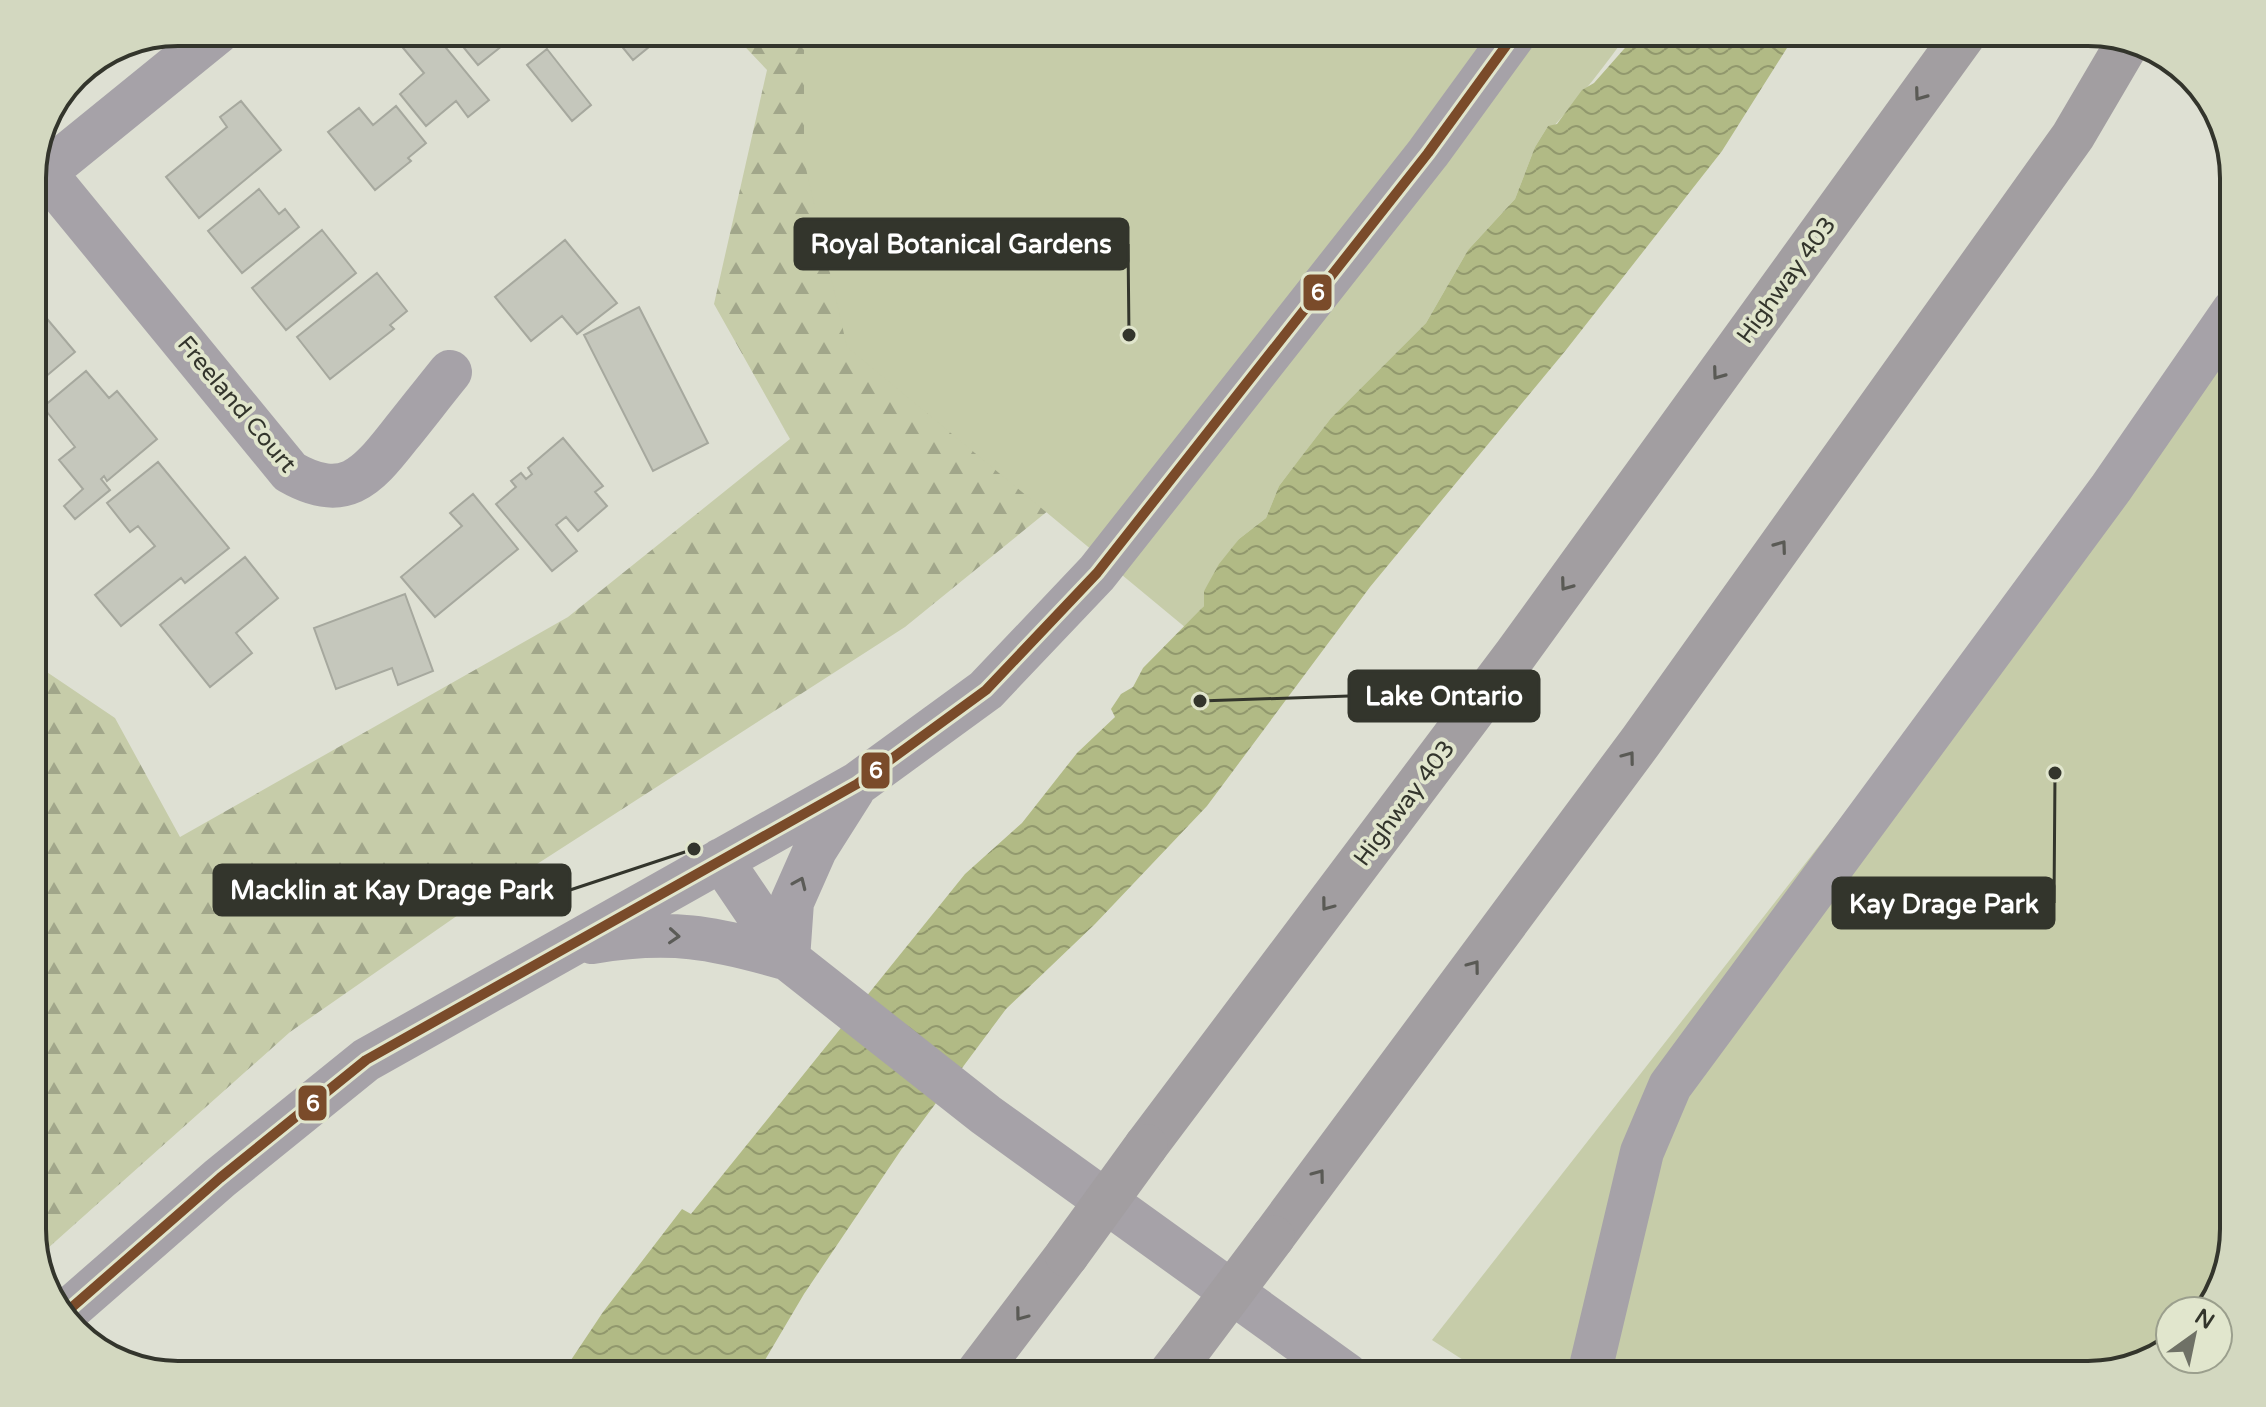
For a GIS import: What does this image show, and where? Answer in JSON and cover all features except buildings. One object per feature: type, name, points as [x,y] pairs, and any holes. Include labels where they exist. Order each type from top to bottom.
[{"type":"highway","name":"Highway 403","points":[[987,1361],[1516,654],[1956,46]]},
{"type":"highway","points":[[1180,1361],[1641,741],[2073,136],[2123,50]]},
{"type":"street","points":[[46,172],[201,46]]},
{"type":"street","points":[[72,1308],[220,1178],[366,1060],[857,784],[986,690],[1097,573],[1428,153],[1506,46]]},
{"type":"street","name":"Freeland Court","points":[[46,187],[290,472],[311,484],[334,487],[354,483],[372,470],[450,372]]},
{"type":"street","points":[[1592,1361],[1642,1152],[1670,1086],[2111,488],[2220,330]]},
{"type":"street","points":[[788,959],[792,902],[815,850],[857,784]]},
{"type":"street","points":[[721,860],[788,959],[986,1115],[1328,1361]]},
{"type":"street","points":[[569,946],[642,933],[720,939],[788,959]]},
{"type":"green space","points":[[744,46],[1247,46],[1129,445],[905,627],[461,913],[290,1032],[48,1248],[46,671],[115,718],[180,837],[568,617],[790,439],[714,304],[767,70]]},
{"type":"green space","points":[[800,46],[1619,46],[1553,127],[1548,126],[1535,147],[1515,199],[1468,250],[1426,323],[1331,418],[1279,486],[1266,518],[1239,539],[1204,591],[1204,606],[1186,628],[847,347],[804,160],[804,50]]},
{"type":"green space","points":[[2220,334],[2220,1230],[2216,1264],[2202,1295],[2154,1295],[2154,1343],[2123,1357],[2106,1360],[1465,1361],[1432,1340]]},
{"type":"water","points":[[1627,46],[1788,46],[1722,151],[1566,350],[1370,587],[1207,806],[1095,924],[1006,1009],[901,1150],[804,1294],[764,1361],[570,1361],[603,1312],[682,1209],[691,1214],[965,874],[1022,823],[1077,753],[1115,717],[1111,709],[1121,694],[1133,687],[1143,668],[1204,606],[1204,591],[1219,564],[1239,539],[1266,518],[1279,486],[1331,418],[1426,323],[1468,250],[1515,199],[1535,147],[1548,126],[1557,124],[1582,90],[1594,83]]},
{"type":"transit line","name":"6","points":[[72,1308],[220,1178],[366,1060],[857,784],[986,690],[1097,573],[1428,153],[1506,46]]},
{"type":"place","name":"Royal Botanical Gardens","points":[[1129,335]]},
{"type":"place","name":"Lake Ontario","points":[[1200,701]]},
{"type":"place","name":"Kay Drage Park","points":[[2055,773]]},
{"type":"place","name":"Macklin at Kay Drage Park","points":[[694,849]]}]
